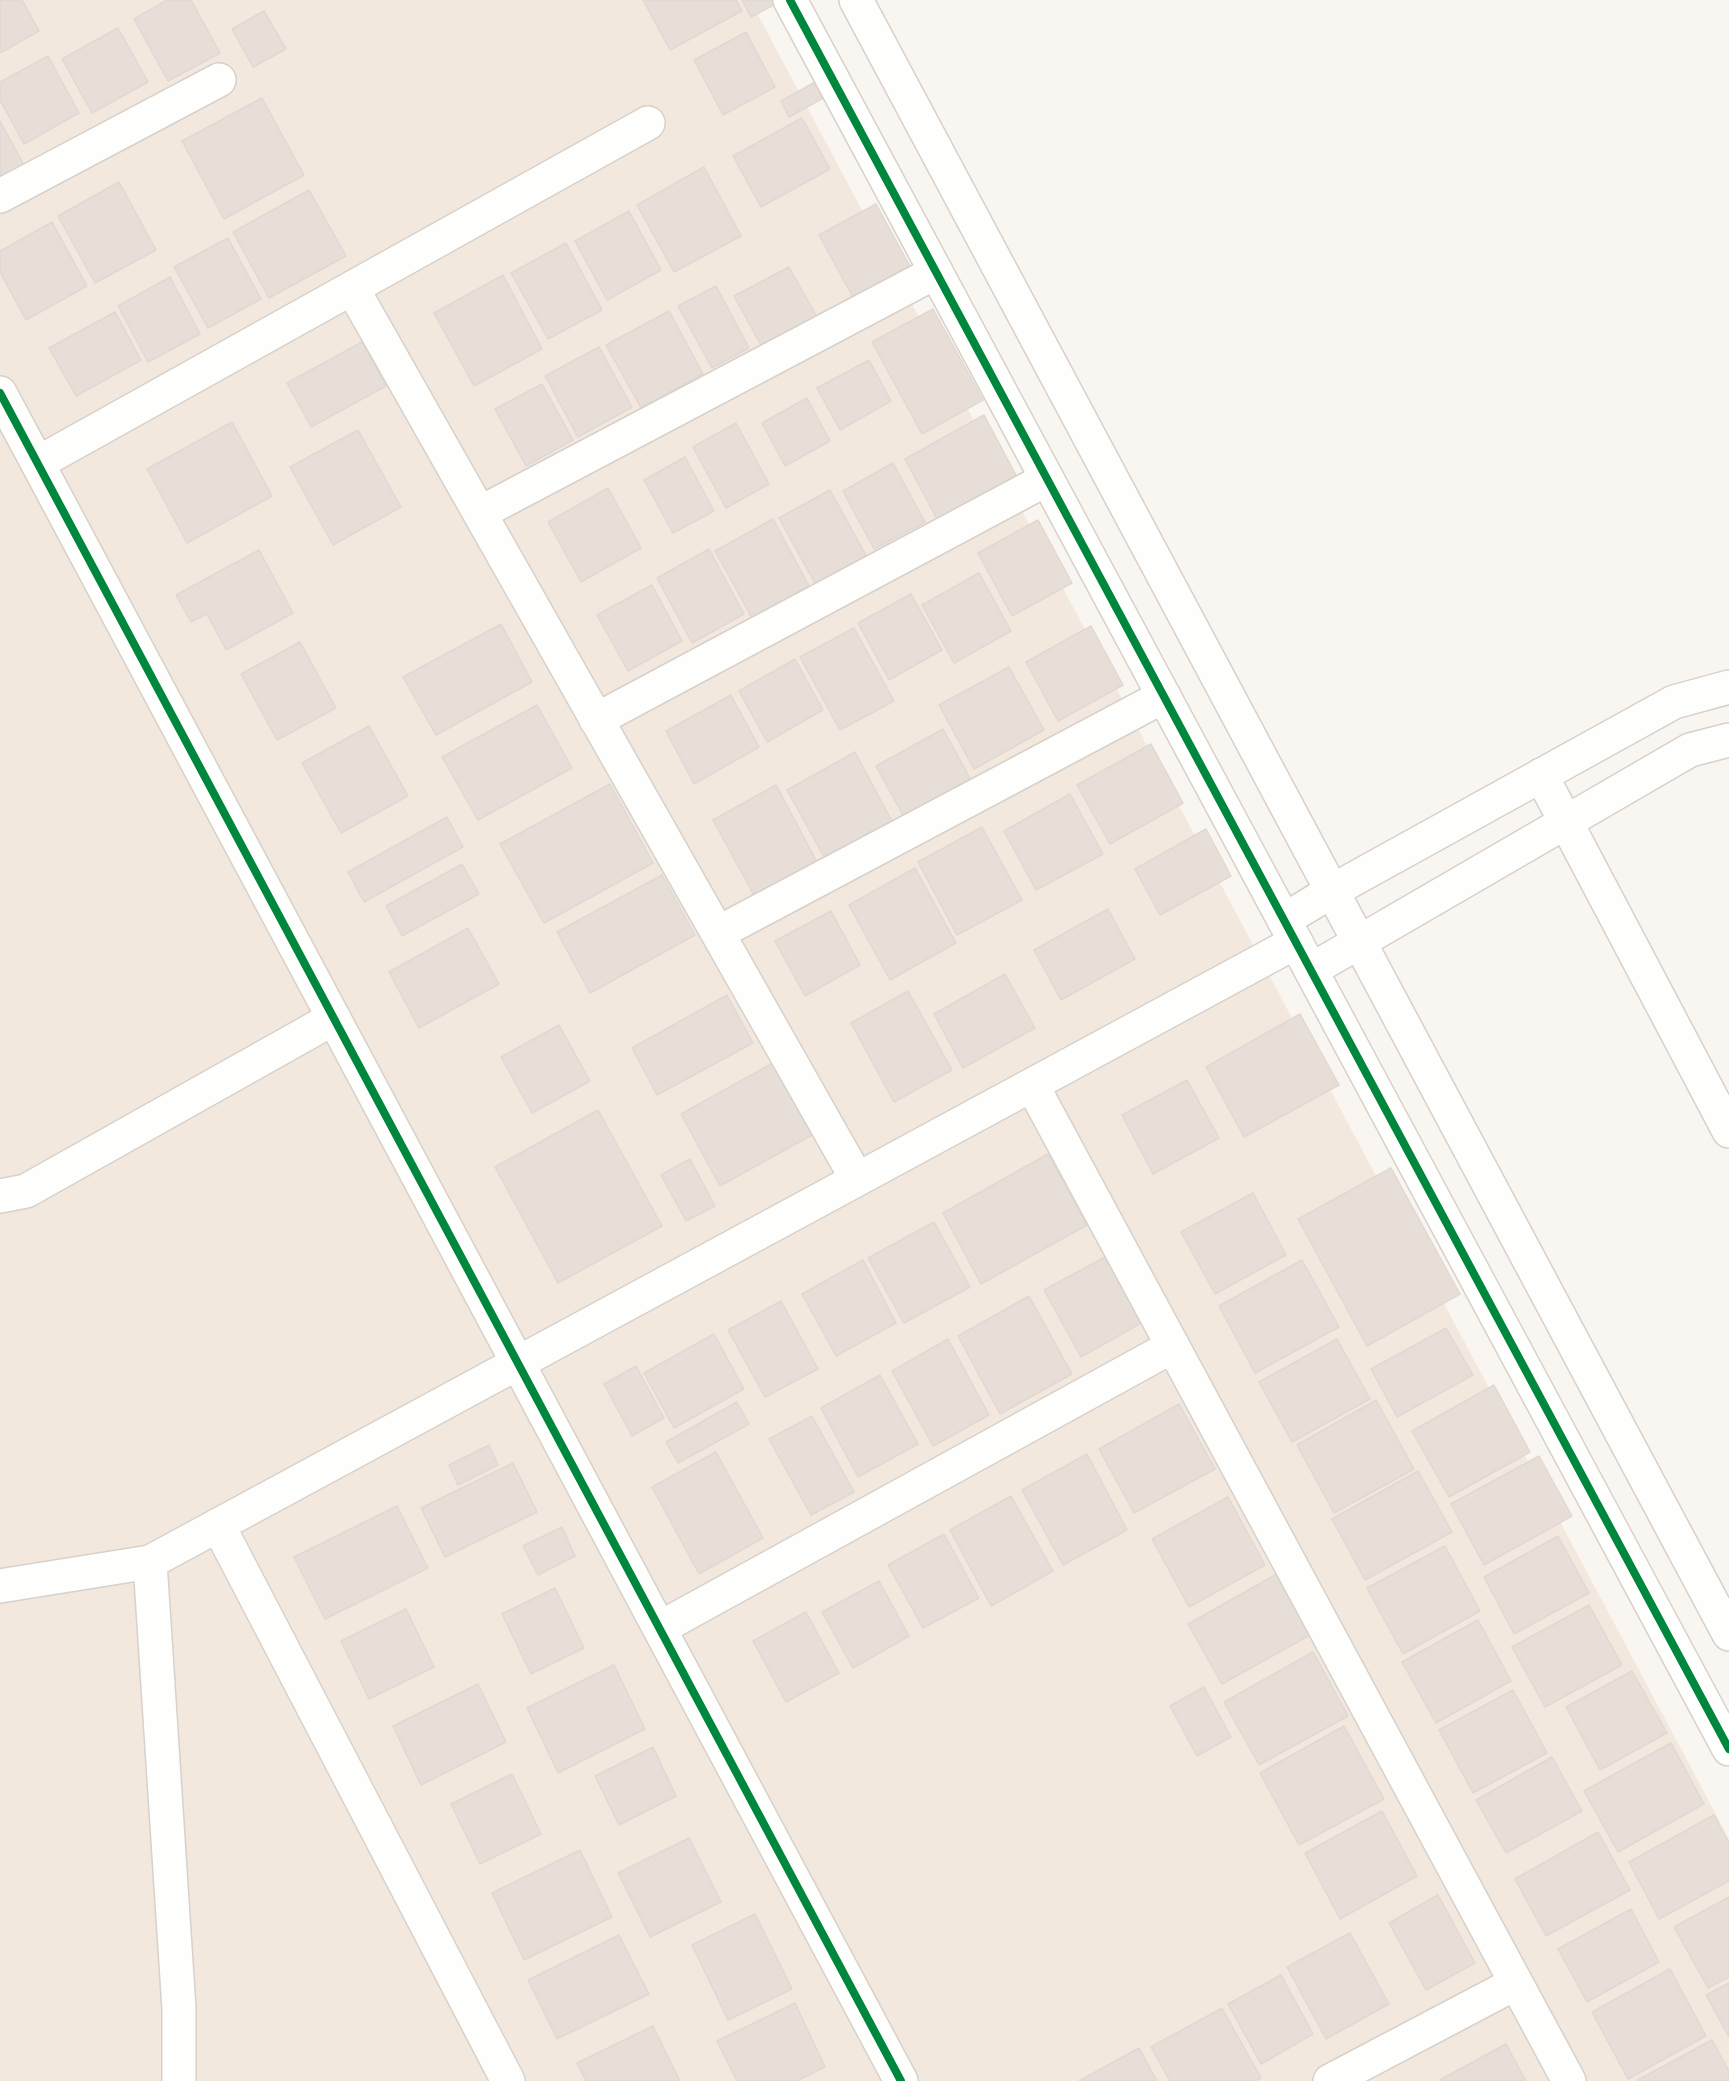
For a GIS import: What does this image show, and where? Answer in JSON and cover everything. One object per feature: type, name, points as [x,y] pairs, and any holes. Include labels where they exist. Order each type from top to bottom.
[{"type":"street","points":[[790,0],[1729,1749]]},
{"type":"street","points":[[856,0],[1729,1634]]},
{"type":"street","points":[[0,196],[219,80]]},
{"type":"street","points":[[38,463],[648,123]]},
{"type":"street","points":[[480,513],[936,272]]},
{"type":"street","points":[[352,288],[857,1179]]},
{"type":"street","points":[[0,393],[901,2081]]},
{"type":"street","points":[[596,720],[1047,479]]},
{"type":"street","points":[[1297,944],[1332,891],[1674,702],[1729,687]]},
{"type":"street","points":[[718,933],[1164,696]]},
{"type":"street","points":[[0,1586],[150,1562],[857,1179],[1297,944],[1360,942],[1690,750],[1729,741]]},
{"type":"street","points":[[1541,775],[1729,1131]]},
{"type":"street","points":[[0,1196],[26,1191],[334,1018]]},
{"type":"street","points":[[1032,1085],[1569,2081]]},
{"type":"street","points":[[660,1628],[1173,1346]]},
{"type":"street","points":[[218,1525],[508,2081]]},
{"type":"street","points":[[150,1562],[179,2009],[179,2081]]},
{"type":"street","points":[[1330,2081],[1516,1983]]},
{"type":"shaded area","points":[[0,0],[750,0],[1729,1839],[1729,2081],[0,2081]]},
{"type":"building","points":[[0,0],[22,0],[39,31],[0,53]]},
{"type":"building","points":[[167,0],[191,0],[220,53],[168,81],[134,19]]},
{"type":"building","points":[[643,0],[736,0],[742,11],[670,50]]},
{"type":"building","points":[[742,0],[776,0],[777,3],[751,17]]},
{"type":"building","points":[[264,11],[286,49],[253,67],[232,29]]},
{"type":"building","points":[[118,28],[148,82],[92,113],[62,59]]},
{"type":"building","points":[[746,32],[775,87],[723,115],[694,60]]},
{"type":"building","points":[[48,56],[79,113],[24,144],[0,100],[0,82]]},
{"type":"building","points":[[817,81],[825,97],[789,117],[781,101]]},
{"type":"building","points":[[262,98],[304,175],[224,219],[182,141]]},
{"type":"building","points":[[802,118],[830,169],[761,207],[733,156]]},
{"type":"building","points":[[0,121],[25,167],[0,181]]},
{"type":"building","points":[[704,167],[741,236],[674,272],[637,205]]},
{"type":"building","points":[[119,182],[156,250],[95,283],[58,216]]},
{"type":"building","points":[[309,190],[346,256],[269,298],[233,232]]},
{"type":"building","points":[[876,204],[912,270],[855,301],[819,235]]},
{"type":"building","points":[[629,211],[661,270],[607,300],[575,241]]},
{"type":"building","points":[[52,222],[87,286],[26,320],[0,272],[0,251]]},
{"type":"building","points":[[228,238],[261,299],[208,328],[174,267]]},
{"type":"building","points":[[566,243],[602,310],[548,339],[511,273]]},
{"type":"building","points":[[789,267],[817,317],[762,347],[734,296]]},
{"type":"building","points":[[503,275],[542,349],[474,386],[434,313]]},
{"type":"building","points":[[170,277],[200,334],[148,362],[118,306]]},
{"type":"building","points":[[716,286],[749,348],[712,368],[678,306]]},
{"type":"building","points":[[933,309],[983,400],[922,434],[872,342]]},
{"type":"building","points":[[669,311],[703,374],[641,408],[606,345]]},
{"type":"building","points":[[115,312],[141,360],[76,396],[49,348]]},
{"type":"building","points":[[362,342],[386,386],[311,427],[287,383]]},
{"type":"building","points":[[599,347],[632,407],[578,437],[545,376]]},
{"type":"building","points":[[869,360],[891,401],[840,430],[817,388]]},
{"type":"building","points":[[542,384],[573,440],[526,466],[495,409]]},
{"type":"building","points":[[807,398],[830,441],[785,466],[762,423]]},
{"type":"building","points":[[984,415],[1017,477],[938,521],[905,459]]},
{"type":"building","points":[[232,422],[272,496],[187,543],[147,469]]},
{"type":"building","points":[[736,423],[769,484],[726,508],[693,447]]},
{"type":"building","points":[[358,430],[401,507],[333,545],[290,467]]},
{"type":"building","points":[[685,457],[714,511],[673,533],[644,480]]},
{"type":"building","points":[[893,463],[925,522],[874,549],[843,491]]},
{"type":"building","points":[[608,488],[641,548],[581,582],[548,522]]},
{"type":"building","points":[[830,490],[868,559],[817,587],[779,518]]},
{"type":"building","points":[[773,519],[809,586],[752,618],[715,551]]},
{"type":"building","points":[[1038,520],[1072,583],[1012,616],[978,553]]},
{"type":"building","points":[[709,549],[744,614],[692,643],[657,578]]},
{"type":"building","points":[[259,550],[293,613],[226,650],[207,614],[191,622],[176,595]]},
{"type":"building","points":[[979,573],[1011,631],[954,663],[922,605]]},
{"type":"building","points":[[652,585],[682,641],[628,671],[597,615]]},
{"type":"building","points":[[911,594],[942,650],[889,680],[858,623]]},
{"type":"building","points":[[501,624],[532,682],[436,735],[403,677]]},
{"type":"building","points":[[1091,626],[1123,685],[1058,721],[1026,662]]},
{"type":"building","points":[[854,628],[894,701],[840,730],[800,657]]},
{"type":"building","points":[[300,642],[336,708],[277,740],[241,674]]},
{"type":"building","points":[[795,659],[823,710],[767,742],[739,691]]},
{"type":"building","points":[[1009,667],[1044,730],[974,769],[939,705]]},
{"type":"building","points":[[731,695],[759,747],[694,784],[666,731]]},
{"type":"building","points":[[537,705],[572,768],[478,820],[442,757]]},
{"type":"building","points":[[369,726],[408,796],[341,833],[302,763]]},
{"type":"building","points":[[943,729],[971,780],[904,817],[876,766]]},
{"type":"building","points":[[1151,744],[1183,803],[1110,844],[1077,785]]},
{"type":"building","points":[[855,752],[895,827],[828,864],[787,790]]},
{"type":"building","points":[[610,784],[653,863],[544,923],[500,844]]},
{"type":"building","points":[[776,785],[818,864],[756,899],[713,820]]},
{"type":"building","points":[[1070,794],[1103,854],[1036,890],[1004,831]]},
{"type":"building","points":[[447,817],[463,847],[364,902],[348,872]]},
{"type":"building","points":[[982,827],[1022,900],[957,935],[918,862]]},
{"type":"building","points":[[1206,829],[1231,876],[1160,915],[1135,869]]},
{"type":"building","points":[[462,864],[479,894],[402,936],[386,906]]},
{"type":"building","points":[[915,868],[956,943],[890,980],[849,905]]},
{"type":"building","points":[[662,875],[695,935],[590,993],[557,932]]},
{"type":"building","points":[[1108,909],[1135,959],[1061,1000],[1034,950]]},
{"type":"building","points":[[831,911],[860,965],[805,996],[775,941]]},
{"type":"building","points":[[468,928],[499,984],[419,1028],[389,972]]},
{"type":"building","points":[[1005,974],[1035,1028],[963,1068],[934,1014]]},
{"type":"building","points":[[908,991],[952,1070],[894,1102],[851,1023]]},
{"type":"building","points":[[727,995],[753,1043],[657,1095],[632,1048]]},
{"type":"building","points":[[1300,1014],[1339,1085],[1244,1137],[1206,1067]]},
{"type":"building","points":[[559,1025],[590,1081],[532,1113],[501,1057]]},
{"type":"building","points":[[773,1063],[812,1135],[720,1186],[681,1114]]},
{"type":"building","points":[[1187,1080],[1219,1138],[1153,1174],[1122,1115]]},
{"type":"building","points":[[598,1110],[662,1226],[558,1283],[495,1167]]},
{"type":"building","points":[[1048,1154],[1087,1225],[981,1284],[943,1213]]},
{"type":"building","points":[[690,1159],[715,1206],[686,1221],[661,1175]]},
{"type":"building","points":[[1391,1168],[1460,1294],[1367,1346],[1298,1219]]},
{"type":"building","points":[[1253,1193],[1286,1255],[1215,1294],[1181,1232]]},
{"type":"building","points":[[934,1222],[970,1287],[904,1323],[868,1258]]},
{"type":"building","points":[[1107,1256],[1143,1322],[1081,1357],[1044,1290]]},
{"type":"building","points":[[863,1260],[896,1323],[836,1356],[802,1294]]},
{"type":"building","points":[[1302,1260],[1339,1327],[1255,1373],[1219,1306]]},
{"type":"building","points":[[1029,1296],[1072,1374],[1000,1414],[958,1336]]},
{"type":"building","points":[[781,1301],[818,1369],[765,1397],[728,1330]]},
{"type":"building","points":[[1446,1328],[1473,1375],[1397,1417],[1371,1369]]},
{"type":"building","points":[[714,1334],[744,1389],[674,1428],[644,1373]]},
{"type":"building","points":[[948,1339],[989,1415],[933,1446],[892,1371]]},
{"type":"building","points":[[1337,1339],[1370,1399],[1292,1442],[1259,1382]]},
{"type":"building","points":[[636,1366],[664,1418],[632,1436],[604,1384]]},
{"type":"building","points":[[880,1375],[918,1444],[858,1477],[821,1408]]},
{"type":"building","points":[[1494,1385],[1530,1452],[1449,1497],[1412,1431]]},
{"type":"building","points":[[1376,1400],[1414,1469],[1334,1513],[1297,1445]]},
{"type":"building","points":[[737,1402],[749,1424],[678,1463],[666,1442]]},
{"type":"building","points":[[1179,1404],[1215,1469],[1134,1513],[1099,1449]]},
{"type":"building","points":[[812,1416],[854,1492],[811,1515],[769,1439]]},
{"type":"building","points":[[489,1445],[498,1465],[458,1485],[449,1465]]},
{"type":"building","points":[[716,1452],[763,1538],[699,1574],[652,1487]]},
{"type":"building","points":[[1087,1454],[1127,1530],[1063,1565],[1022,1490]]},
{"type":"building","points":[[1539,1456],[1572,1516],[1484,1565],[1451,1504]]},
{"type":"building","points":[[513,1463],[537,1512],[445,1557],[421,1508]]},
{"type":"building","points":[[1418,1471],[1452,1532],[1365,1580],[1332,1519]]},
{"type":"building","points":[[1011,1496],[1053,1571],[991,1606],[950,1530]]},
{"type":"building","points":[[1228,1497],[1265,1565],[1189,1607],[1152,1539]]},
{"type":"building","points":[[397,1506],[428,1568],[325,1619],[294,1557]]},
{"type":"building","points":[[562,1527],[575,1556],[538,1575],[523,1546]]},
{"type":"building","points":[[944,1534],[979,1598],[923,1628],[888,1565]]},
{"type":"building","points":[[1558,1536],[1589,1593],[1514,1634],[1484,1577]]},
{"type":"building","points":[[1445,1546],[1480,1611],[1403,1654],[1367,1588]]},
{"type":"building","points":[[1277,1574],[1310,1635],[1222,1684],[1188,1624]]},
{"type":"building","points":[[879,1581],[909,1636],[853,1668],[822,1612]]},
{"type":"building","points":[[555,1588],[584,1648],[531,1674],[502,1614]]},
{"type":"building","points":[[1589,1605],[1622,1665],[1545,1707],[1512,1647]]},
{"type":"building","points":[[406,1609],[434,1667],[369,1699],[341,1641]]},
{"type":"building","points":[[806,1612],[839,1673],[786,1702],[753,1641]]},
{"type":"building","points":[[1478,1620],[1511,1681],[1436,1723],[1402,1662]]},
{"type":"building","points":[[1313,1652],[1348,1716],[1259,1765],[1224,1702]]},
{"type":"building","points":[[614,1665],[645,1729],[558,1773],[527,1708]]},
{"type":"building","points":[[1632,1671],[1667,1733],[1600,1770],[1566,1707]]},
{"type":"building","points":[[478,1684],[506,1742],[421,1785],[393,1726]]},
{"type":"building","points":[[1204,1687],[1231,1737],[1197,1756],[1170,1706]]},
{"type":"building","points":[[1513,1690],[1547,1753],[1473,1793],[1439,1730]]},
{"type":"building","points":[[1344,1726],[1384,1799],[1299,1845],[1260,1773]]},
{"type":"building","points":[[1671,1743],[1704,1804],[1618,1852],[1584,1791]]},
{"type":"building","points":[[653,1747],[676,1796],[619,1825],[595,1776]]},
{"type":"building","points":[[1552,1757],[1582,1811],[1506,1853],[1476,1800]]},
{"type":"building","points":[[512,1774],[541,1834],[480,1864],[451,1804]]},
{"type":"building","points":[[1382,1811],[1417,1876],[1340,1919],[1305,1853]]},
{"type":"building","points":[[1714,1815],[1729,1843],[1729,1881],[1659,1919],[1629,1862]]},
{"type":"building","points":[[1598,1832],[1630,1890],[1546,1936],[1515,1879]]},
{"type":"building","points":[[689,1838],[721,1902],[650,1937],[618,1873]]},
{"type":"building","points":[[580,1850],[612,1917],[524,1960],[492,1893]]},
{"type":"building","points":[[1438,1895],[1475,1963],[1426,1990],[1389,1923]]},
{"type":"building","points":[[1729,1897],[1729,1977],[1708,1988],[1674,1927]]},
{"type":"building","points":[[1631,1909],[1659,1962],[1587,2002],[1558,1949]]},
{"type":"building","points":[[755,1914],[792,1989],[728,2020],[692,1945]]},
{"type":"building","points":[[1350,1933],[1389,2004],[1326,2039],[1287,1967]]},
{"type":"building","points":[[619,1935],[649,1994],[557,2039],[528,1980]]},
{"type":"building","points":[[1670,1969],[1706,2036],[1628,2079],[1592,2012]]},
{"type":"building","points":[[1281,1975],[1313,2034],[1261,2064],[1228,2004]]},
{"type":"building","points":[[1729,1983],[1729,2037],[1706,1995]]},
{"type":"building","points":[[795,2003],[825,2067],[797,2081],[737,2081],[717,2041]]},
{"type":"building","points":[[1222,2008],[1261,2078],[1255,2081],[1170,2081],[1151,2047]]},
{"type":"building","points":[[653,2026],[680,2081],[586,2081],[577,2063]]},
{"type":"building","points":[[1712,2040],[1729,2071],[1729,2081],[1636,2081]]},
{"type":"building","points":[[1506,2044],[1526,2081],[1440,2080]]},
{"type":"building","points":[[1139,2048],[1157,2081],[1079,2081]]},
{"type":"cycle path","points":[[790,0],[1729,1749]]},
{"type":"cycle path","points":[[0,393],[901,2081]]}]
